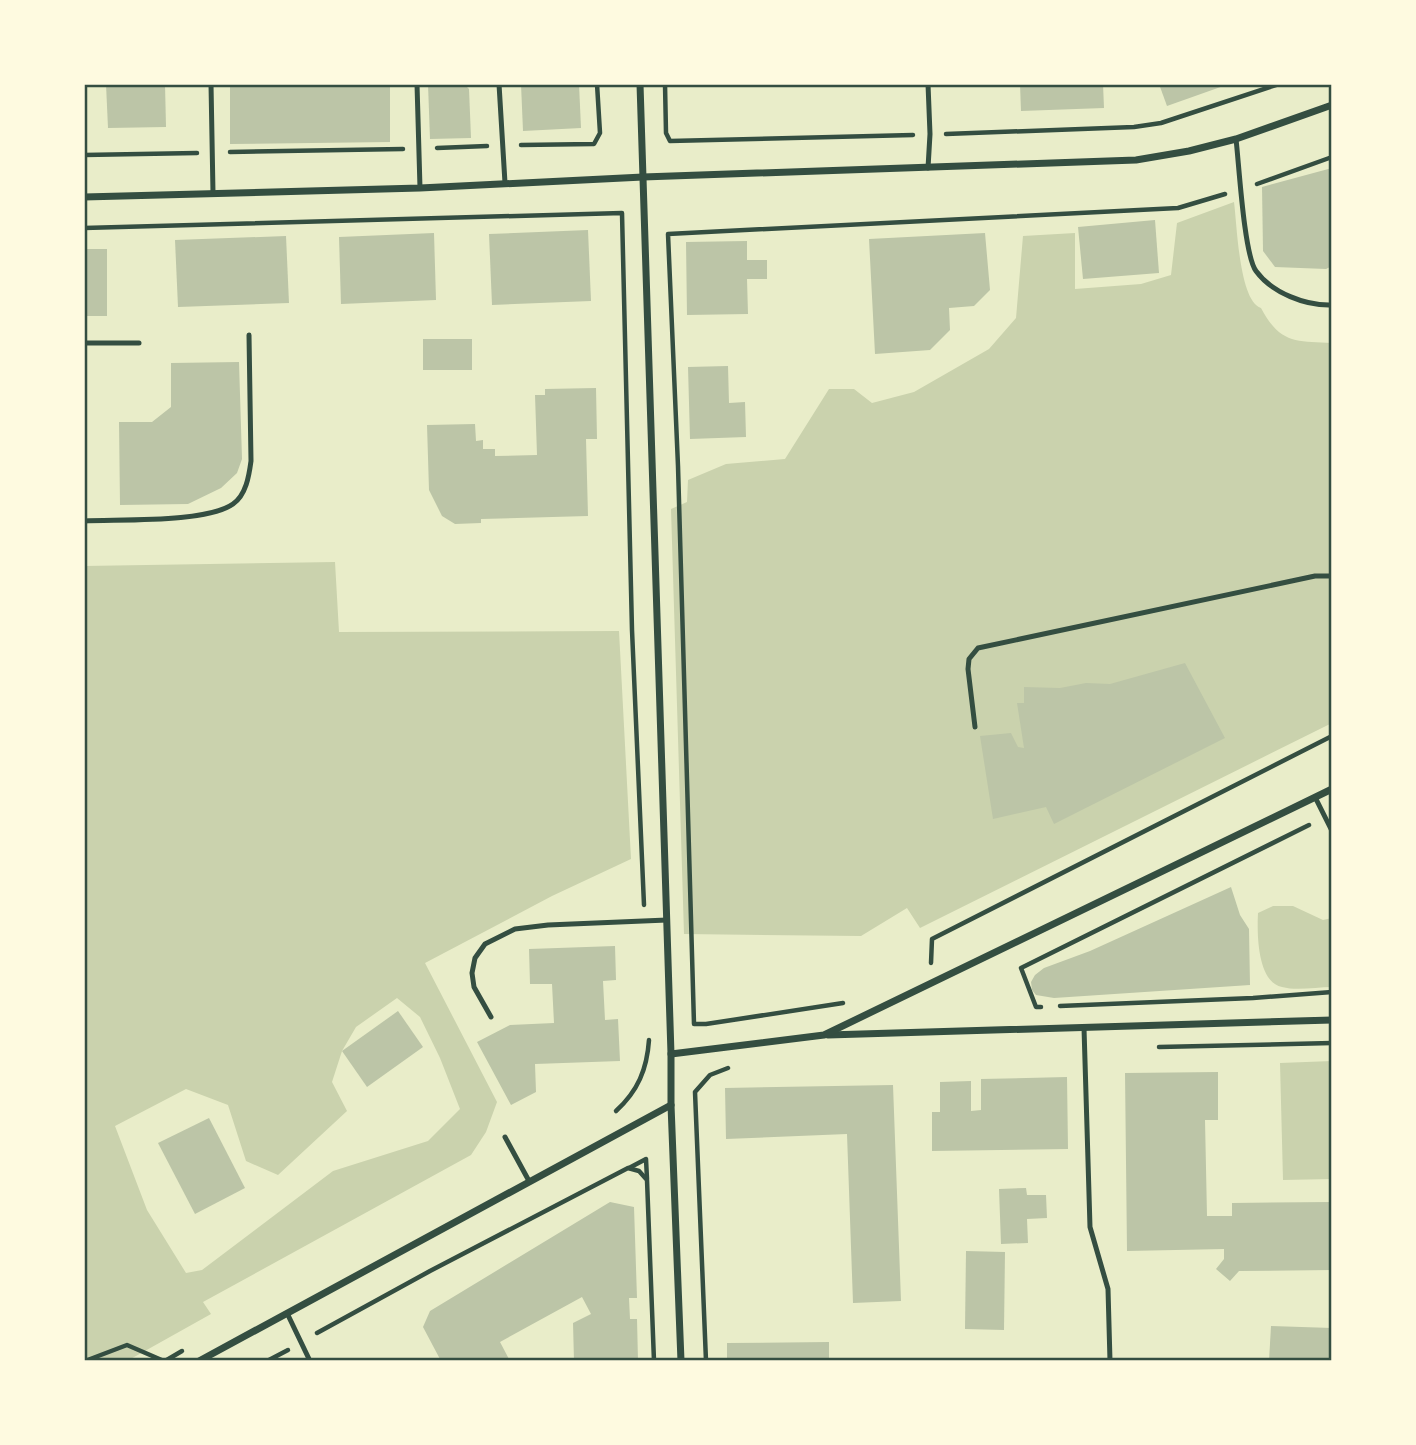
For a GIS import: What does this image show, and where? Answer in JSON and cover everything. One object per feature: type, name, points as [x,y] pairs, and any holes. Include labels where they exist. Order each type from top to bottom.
[{"type":"street","points":[[640,84],[681,1361]]},
{"type":"street","points":[[84,197],[420,188],[643,177],[1136,160],[1189,152],[1236,139],[1332,105]]},
{"type":"street","points":[[824,1035],[1332,789]]},
{"type":"street","points":[[671,1054],[824,1035],[1332,1020]]},
{"type":"street","points":[[199,1361],[671,1105]]},
{"type":"lane","points":[[211,84],[213,193]]},
{"type":"lane","points":[[416,84],[420,188]]},
{"type":"lane","points":[[499,84],[505,183]]},
{"type":"lane","points":[[928,84],[928,168]]},
{"type":"lane","points":[[1236,139],[1248,245],[1255,270],[1293,299],[1320,306],[1332,305]]},
{"type":"lane","points":[[84,521],[206,516],[234,503],[249,481],[251,461],[249,335]]},
{"type":"lane","points":[[84,343],[139,343]]},
{"type":"lane","points":[[975,727],[968,669],[969,659],[978,649],[1315,576],[1332,576]]},
{"type":"lane","points":[[1315,797],[1332,831]]},
{"type":"lane","points":[[491,1017],[474,987],[472,973],[475,958],[485,944],[516,929],[667,920]]},
{"type":"lane","points":[[1084,1028],[1090,1227],[1108,1289],[1110,1361]]},
{"type":"lane","points":[[505,1137],[529,1181]]},
{"type":"lane","points":[[287,1313],[310,1361]]},
{"type":"path","points":[[84,155],[594,144],[600,133],[597,84]]},
{"type":"path","points":[[665,84],[666,133]]},
{"type":"path","points":[[1161,123],[1279,84]]},
{"type":"path","points":[[845,1002],[694,1024],[668,234],[1178,208],[1242,190],[1332,158]]},
{"type":"path","points":[[84,228],[622,213],[632,629],[645,922]]},
{"type":"path","points":[[931,967],[932,939],[1332,736]]},
{"type":"path","points":[[1325,817],[1021,968],[1036,1007],[1332,992]]},
{"type":"path","points":[[608,1116],[629,1099],[643,1074],[649,1035]]},
{"type":"path","points":[[1154,1047],[1332,1043]]},
{"type":"path","points":[[706,1361],[695,1092],[710,1075],[731,1068]]},
{"type":"path","points":[[267,1361],[430,1271],[646,1159],[654,1361]]},
{"type":"path","points":[[628,1168],[639,1171],[647,1180]]},
{"type":"path","points":[[85,1361],[127,1345],[164,1361],[189,1348]]},
{"type":"green space","points":[[1234,202],[1244,277],[1254,302],[1282,334],[1299,341],[1332,343],[1332,723],[920,928],[907,908],[861,936],[684,934],[671,509],[687,502],[688,480],[726,464],[785,459],[829,389],[854,389],[872,403],[914,392],[989,349],[1016,318],[1023,236],[1075,233],[1075,289],[1141,284],[1171,275],[1177,223]]},
{"type":"green space","points":[[335,562],[339,632],[619,631],[631,859],[552,896],[425,963],[497,1102],[486,1132],[471,1155],[203,1302],[211,1314],[127,1361],[84,1361],[84,566]],"holes":[[[397,998],[420,1017],[460,1109],[428,1141],[333,1171],[202,1270],[186,1273],[147,1210],[115,1126],[186,1089],[228,1105],[246,1161],[278,1175],[347,1111],[332,1082],[342,1051],[356,1027]]]},
{"type":"green space","points":[[1273,906],[1293,906],[1323,920],[1332,918],[1332,987],[1282,987],[1268,976],[1260,956],[1258,913]]},
{"type":"green space","points":[[1332,1061],[1332,1179],[1283,1180],[1280,1063]]},
{"type":"building","points":[[106,84],[165,84],[166,127],[108,128]]},
{"type":"building","points":[[230,84],[390,85],[390,142],[230,144]]},
{"type":"building","points":[[428,84],[464,84],[469,89],[471,138],[430,139]]},
{"type":"building","points":[[521,84],[579,84],[581,128],[523,131]]},
{"type":"building","points":[[1020,84],[1103,84],[1104,108],[1021,111]]},
{"type":"building","points":[[1159,84],[1229,84],[1167,106]]},
{"type":"building","points":[[1332,168],[1332,266],[1326,269],[1275,267],[1263,251],[1262,187]]},
{"type":"building","points":[[1155,220],[1159,273],[1083,279],[1078,227]]},
{"type":"building","points":[[588,230],[591,301],[492,305],[489,234]]},
{"type":"building","points":[[434,233],[436,300],[341,304],[339,237]]},
{"type":"building","points":[[985,233],[990,290],[974,306],[949,308],[950,330],[930,350],[875,354],[869,239]]},
{"type":"building","points":[[286,236],[289,303],[178,307],[175,240]]},
{"type":"building","points":[[747,241],[747,260],[767,260],[767,279],[747,279],[748,314],[687,315],[686,242]]},
{"type":"building","points":[[84,249],[107,249],[107,316],[84,316]]},
{"type":"building","points":[[423,339],[472,339],[472,370],[423,370]]},
{"type":"building","points":[[239,362],[242,459],[237,473],[221,488],[188,504],[120,505],[119,422],[152,422],[171,407],[171,363]]},
{"type":"building","points":[[728,366],[729,403],[745,402],[746,437],[690,439],[688,367]]},
{"type":"building","points":[[596,388],[597,439],[586,439],[588,516],[481,519],[481,523],[455,524],[442,516],[429,490],[427,425],[475,424],[476,441],[483,440],[483,449],[495,449],[495,456],[537,455],[535,395],[545,395],[545,389]]},
{"type":"building","points":[[1185,663],[1225,738],[1054,824],[1046,807],[993,819],[980,736],[1011,733],[1018,747],[1024,748],[1017,703],[1024,703],[1024,687],[1060,688],[1086,683],[1110,684]]},
{"type":"building","points":[[1231,887],[1240,915],[1249,929],[1250,985],[1054,998],[1036,995],[1032,990],[1031,982],[1044,968],[1090,951]]},
{"type":"building","points":[[615,946],[616,980],[603,981],[605,1020],[618,1019],[620,1061],[535,1064],[536,1092],[511,1105],[477,1042],[510,1025],[554,1023],[552,984],[530,984],[529,949]]},
{"type":"building","points":[[398,1011],[423,1047],[367,1087],[342,1051]]},
{"type":"building","points":[[1218,1072],[1218,1120],[1205,1120],[1207,1216],[1232,1216],[1232,1203],[1332,1202],[1332,1270],[1239,1271],[1230,1281],[1216,1269],[1224,1259],[1224,1249],[1127,1251],[1125,1073]]},
{"type":"building","points":[[1067,1077],[1068,1149],[932,1151],[932,1112],[940,1112],[940,1082],[971,1081],[971,1111],[981,1110],[981,1079]]},
{"type":"building","points":[[893,1085],[901,1301],[853,1303],[847,1134],[726,1139],[725,1088]]},
{"type":"building","points":[[209,1118],[245,1188],[195,1214],[158,1143]]},
{"type":"building","points":[[1026,1188],[1027,1195],[1046,1195],[1047,1218],[1027,1219],[1028,1243],[1001,1244],[999,1189]]},
{"type":"building","points":[[610,1202],[634,1207],[637,1298],[629,1298],[630,1319],[637,1319],[638,1361],[574,1361],[573,1323],[591,1314],[582,1297],[500,1342],[510,1361],[441,1361],[423,1327],[430,1311]]},
{"type":"building","points":[[966,1251],[1005,1252],[1004,1330],[965,1329]]},
{"type":"building","points":[[1271,1326],[1332,1328],[1332,1361],[1269,1361]]},
{"type":"building","points":[[829,1342],[829,1361],[727,1361],[727,1343]]}]
